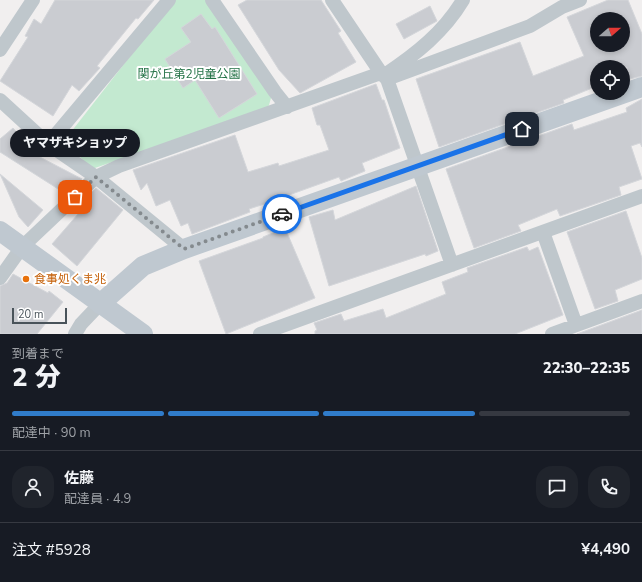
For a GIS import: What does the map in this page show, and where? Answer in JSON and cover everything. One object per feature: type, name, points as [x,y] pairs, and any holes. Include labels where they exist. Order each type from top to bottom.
[{"type":"street","points":[[0,50],[33,0]]},
{"type":"street","points":[[48,144],[169,0]]},
{"type":"street","points":[[212,0],[275,92],[288,107]]},
{"type":"street","points":[[332,0],[384,76],[418,166],[452,265]]},
{"type":"street","points":[[384,76],[424,48],[443,27],[463,0]]},
{"type":"street","points":[[0,278],[22,247],[96,177],[119,166],[288,107],[530,26],[562,7],[580,0]]},
{"type":"street","points":[[75,334],[80,324],[100,304],[143,266],[184,249],[642,87]]},
{"type":"street","points":[[0,100],[48,144],[96,177],[184,249]]},
{"type":"street","points":[[260,334],[642,196]]},
{"type":"street","points":[[0,231],[142,334]]},
{"type":"street","points":[[543,232],[576,325]]},
{"type":"street","points":[[552,334],[642,301]]},
{"type":"green space","name":"関が丘第2児童公園","points":[[174,0],[208,0],[272,95],[268,108],[92,169],[64,141]]},
{"type":"building","points":[[55,0],[154,0],[138,19],[136,18],[97,66],[100,68],[79,91],[72,85],[53,116],[0,81],[28,37],[25,36],[34,19],[41,24]]},
{"type":"building","points":[[247,0],[321,0],[341,31],[338,33],[356,62],[300,93],[279,70],[238,5]]},
{"type":"building","points":[[608,0],[628,0],[642,34],[642,76],[630,79],[630,60],[590,60],[590,89],[563,100],[564,103],[439,147],[416,79],[520,42],[533,76],[584,56],[567,17]]},
{"type":"building","points":[[430,6],[437,21],[404,39],[396,24]]},
{"type":"building","points":[[201,14],[212,29],[215,27],[257,94],[219,118],[195,80],[183,88],[165,59],[191,42],[181,28]]},
{"type":"building","points":[[376,84],[382,100],[384,100],[400,148],[362,163],[365,171],[341,181],[339,177],[249,209],[250,212],[192,234],[188,223],[181,226],[170,200],[156,206],[147,183],[141,190],[133,170],[235,135],[248,172],[278,163],[279,166],[329,150],[320,125],[317,125],[312,108]]},
{"type":"building","points":[[642,99],[642,147],[640,143],[631,146],[642,179],[619,187],[621,195],[560,216],[557,209],[518,225],[521,231],[474,248],[446,169],[572,124],[574,130],[627,112],[626,108]]},
{"type":"building","points":[[13,128],[36,155],[82,179],[66,194],[0,152],[0,139]]},
{"type":"building","points":[[0,174],[43,210],[28,227],[19,217]]},
{"type":"building","points":[[416,186],[438,251],[329,286],[309,217],[333,210],[335,220]]},
{"type":"building","points":[[96,188],[123,210],[77,266],[52,244],[85,206],[81,203]]},
{"type":"building","points":[[626,211],[642,258],[642,279],[615,290],[618,301],[595,309],[567,232]]},
{"type":"building","points":[[285,228],[315,298],[226,334],[199,261],[263,238]]},
{"type":"building","points":[[527,247],[529,251],[538,247],[563,315],[515,334],[315,334],[315,331],[317,330],[314,323],[341,314],[344,321],[383,309],[386,318],[446,294],[442,282],[468,272],[467,268]]},
{"type":"building","points":[[13,274],[48,293],[49,291],[63,302],[37,334],[0,334],[0,286],[7,283]]},
{"type":"building","points":[[642,310],[642,334],[577,334]]},
{"type":"way so far","points":[[75,197],[96,177],[184,249],[282,214]]},
{"type":"place","name":"ヤマザキショップ","points":[[75,197]]},
{"type":"place","name":"食事処くま兆","points":[[26,279]]},
{"type":"route","points":[[282,214],[522,129]]}]
